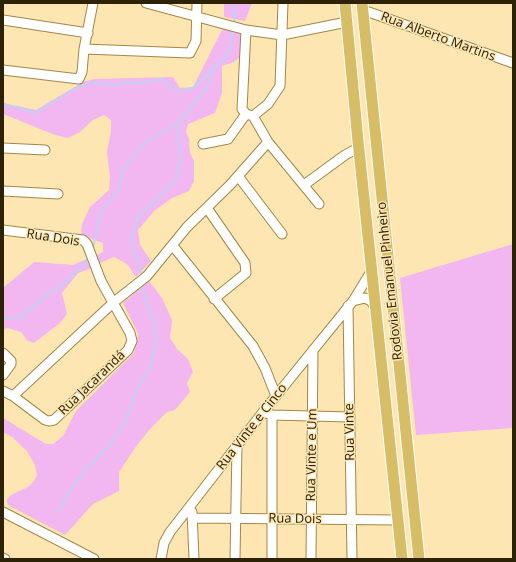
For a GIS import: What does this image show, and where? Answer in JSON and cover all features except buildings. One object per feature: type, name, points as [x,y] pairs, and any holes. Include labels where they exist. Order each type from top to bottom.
[{"type":"main road","name":"Rodovia Emanuel Pinheiro","points":[[345,3],[358,148],[402,559]]},
{"type":"main road","name":"Rodovia Emanuel Pinheiro","points":[[362,6],[419,559]]},
{"type":"street","points":[[3,70],[79,79],[82,72],[84,49],[93,3]]},
{"type":"street","points":[[146,3],[238,28],[282,35],[346,22]]},
{"type":"street","points":[[84,49],[190,53],[196,41],[198,17],[197,3]]},
{"type":"street","points":[[202,144],[228,139],[250,115],[268,104],[280,86],[283,3]]},
{"type":"street","name":"Rua Alberto Martins","points":[[362,6],[513,63]]},
{"type":"street","points":[[3,20],[88,33]]},
{"type":"street","points":[[238,28],[242,109],[250,115],[268,142],[319,204]]},
{"type":"street","points":[[3,391],[13,396],[114,302],[147,276],[187,227],[238,176],[268,142]]},
{"type":"street","points":[[3,148],[45,150]]},
{"type":"street","points":[[304,185],[345,155],[358,148]]},
{"type":"street","points":[[238,176],[282,234]]},
{"type":"street","points":[[3,191],[58,194]]},
{"type":"street","points":[[207,208],[245,263],[246,273],[214,298]]},
{"type":"street","name":"Rua Dois","points":[[3,230],[78,239],[87,244],[102,281],[114,302]]},
{"type":"street","points":[[173,246],[253,346],[265,368],[276,396]]},
{"type":"street","name":"Rua Vinte e Cinco","points":[[162,559],[166,537],[350,303],[372,270]]},
{"type":"street","points":[[350,303],[365,298],[371,301],[375,307]]},
{"type":"street","name":"Rua Jacarandá","points":[[13,396],[45,420],[54,420],[128,350],[132,341],[130,333],[114,302]]},
{"type":"street","name":"Rua Vinte","points":[[350,303],[352,559]]},
{"type":"street","name":"Rua Vinte e Um","points":[[311,559],[310,519],[313,350]]},
{"type":"street","points":[[3,353],[11,361],[11,364],[3,375]]},
{"type":"street","points":[[263,412],[272,415],[350,417]]},
{"type":"street","points":[[272,415],[272,559]]},
{"type":"street","points":[[235,559],[234,518],[237,446]]},
{"type":"street","points":[[192,503],[194,559]]},
{"type":"street","points":[[3,512],[94,559]]},
{"type":"street","name":"Rua Dois","points":[[192,518],[398,520]]},
{"type":"shaded area","points":[[224,3],[252,3],[245,21],[224,17]]},
{"type":"shaded area","points":[[223,28],[242,33],[241,56],[234,62],[222,66],[222,93],[215,113],[188,124],[186,132],[189,139],[190,153],[194,161],[194,181],[189,191],[172,198],[154,211],[138,230],[140,245],[151,261],[136,277],[127,264],[114,257],[97,264],[95,256],[103,252],[103,243],[81,235],[82,224],[90,207],[109,190],[110,178],[107,152],[111,131],[111,120],[104,115],[93,120],[80,132],[68,138],[55,135],[3,114],[3,103],[36,110],[83,82],[94,79],[173,77],[180,88],[193,87]]},
{"type":"shaded area","points":[[513,244],[513,428],[416,435],[400,278]]},
{"type":"shaded area","points":[[87,259],[90,269],[78,273],[62,293],[67,314],[60,323],[34,343],[27,340],[21,332],[8,328],[3,329],[3,288],[34,262],[73,265]]},
{"type":"shaded area","points":[[149,281],[162,298],[172,320],[170,338],[177,349],[188,359],[193,372],[187,383],[190,392],[175,410],[167,412],[150,429],[137,445],[119,472],[119,491],[93,504],[65,535],[8,505],[7,500],[11,495],[28,487],[37,475],[35,465],[27,451],[12,437],[3,432],[3,418],[46,444],[53,444],[63,436],[76,411],[134,353],[138,334],[123,303]]},
{"type":"waterway","points":[[233,3],[235,13],[234,23]]},
{"type":"waterway","points":[[3,104],[36,113],[71,91],[83,85],[93,83],[115,85],[128,82],[136,84],[162,79],[173,89],[184,91],[195,87],[229,53],[233,30]]},
{"type":"waterway","points":[[93,248],[101,212],[120,188],[121,172],[144,143],[179,122],[208,86],[212,71]]},
{"type":"waterway","points":[[142,275],[131,241],[138,217],[176,180],[180,160],[178,130],[179,122]]},
{"type":"waterway","points":[[3,319],[23,317],[26,311],[31,310],[48,293],[61,286],[90,258]]},
{"type":"waterway","points":[[58,512],[70,490],[88,466],[108,447],[125,422],[138,386],[150,367],[156,341],[154,320],[147,305],[142,284]]}]
